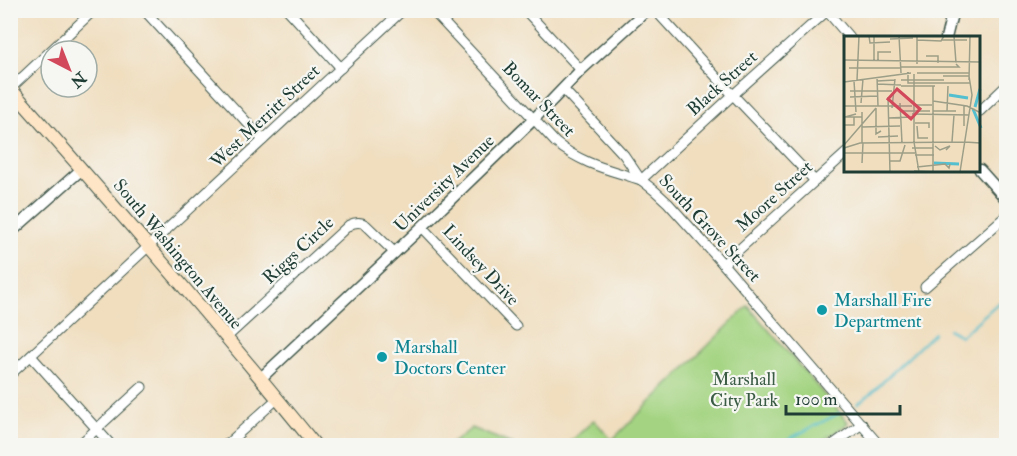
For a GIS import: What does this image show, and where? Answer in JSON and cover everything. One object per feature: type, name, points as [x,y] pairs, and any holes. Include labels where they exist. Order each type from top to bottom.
[{"type":"main road","name":"South Washington Avenue","points":[[10,88],[149,246],[316,446]]},
{"type":"street","points":[[10,88],[94,10]]},
{"type":"street","points":[[144,10],[263,140]]},
{"type":"street","points":[[288,10],[341,68]]},
{"type":"street","name":"West Merritt Street","points":[[10,375],[402,10]]},
{"type":"street","name":"Bomar Street","points":[[432,10],[556,143],[594,166],[640,180]]},
{"type":"street","points":[[525,10],[581,70]]},
{"type":"street","name":"University Avenue","points":[[261,378],[423,227],[581,70],[647,10]]},
{"type":"street","points":[[655,10],[815,181]]},
{"type":"street","points":[[946,36],[953,10]]},
{"type":"street","points":[[826,11],[848,36]]},
{"type":"street","name":"Black Street","points":[[640,180],[826,11]]},
{"type":"street","points":[[981,110],[1006,86]]},
{"type":"street","name":"South Grove Street","points":[[562,89],[624,155],[640,180],[668,203],[723,264],[880,446]]},
{"type":"street","name":"Moore Street","points":[[723,264],[844,155]]},
{"type":"street","points":[[10,233],[82,169]]},
{"type":"street","points":[[981,171],[1006,199]]},
{"type":"street","points":[[926,287],[1006,216]]},
{"type":"street","name":"Riggs Circle","points":[[226,338],[340,233],[354,223],[366,225],[395,253]]},
{"type":"street","name":"Lindsey Drive","points":[[423,227],[516,326]]},
{"type":"street","points":[[31,356],[112,446]]},
{"type":"street","points":[[78,446],[142,387]]},
{"type":"street","points":[[225,446],[278,398]]},
{"type":"street","points":[[831,446],[862,424]]},
{"type":"green space","name":"Marshall City Park","points":[[748,306],[848,422],[846,425],[816,445],[567,445],[594,420],[612,440]]},
{"type":"green space","points":[[472,428],[514,445],[450,445]]},
{"type":"waterway","points":[[948,329],[961,336],[998,303],[1006,301]]},
{"type":"waterway","points":[[857,404],[934,333]]},
{"type":"waterway","points":[[775,446],[840,413]]},
{"type":"place","name":"Marshall Fire Department","points":[[822,310]]},
{"type":"place","name":"Marshall Doctors Center","points":[[382,357]]}]
